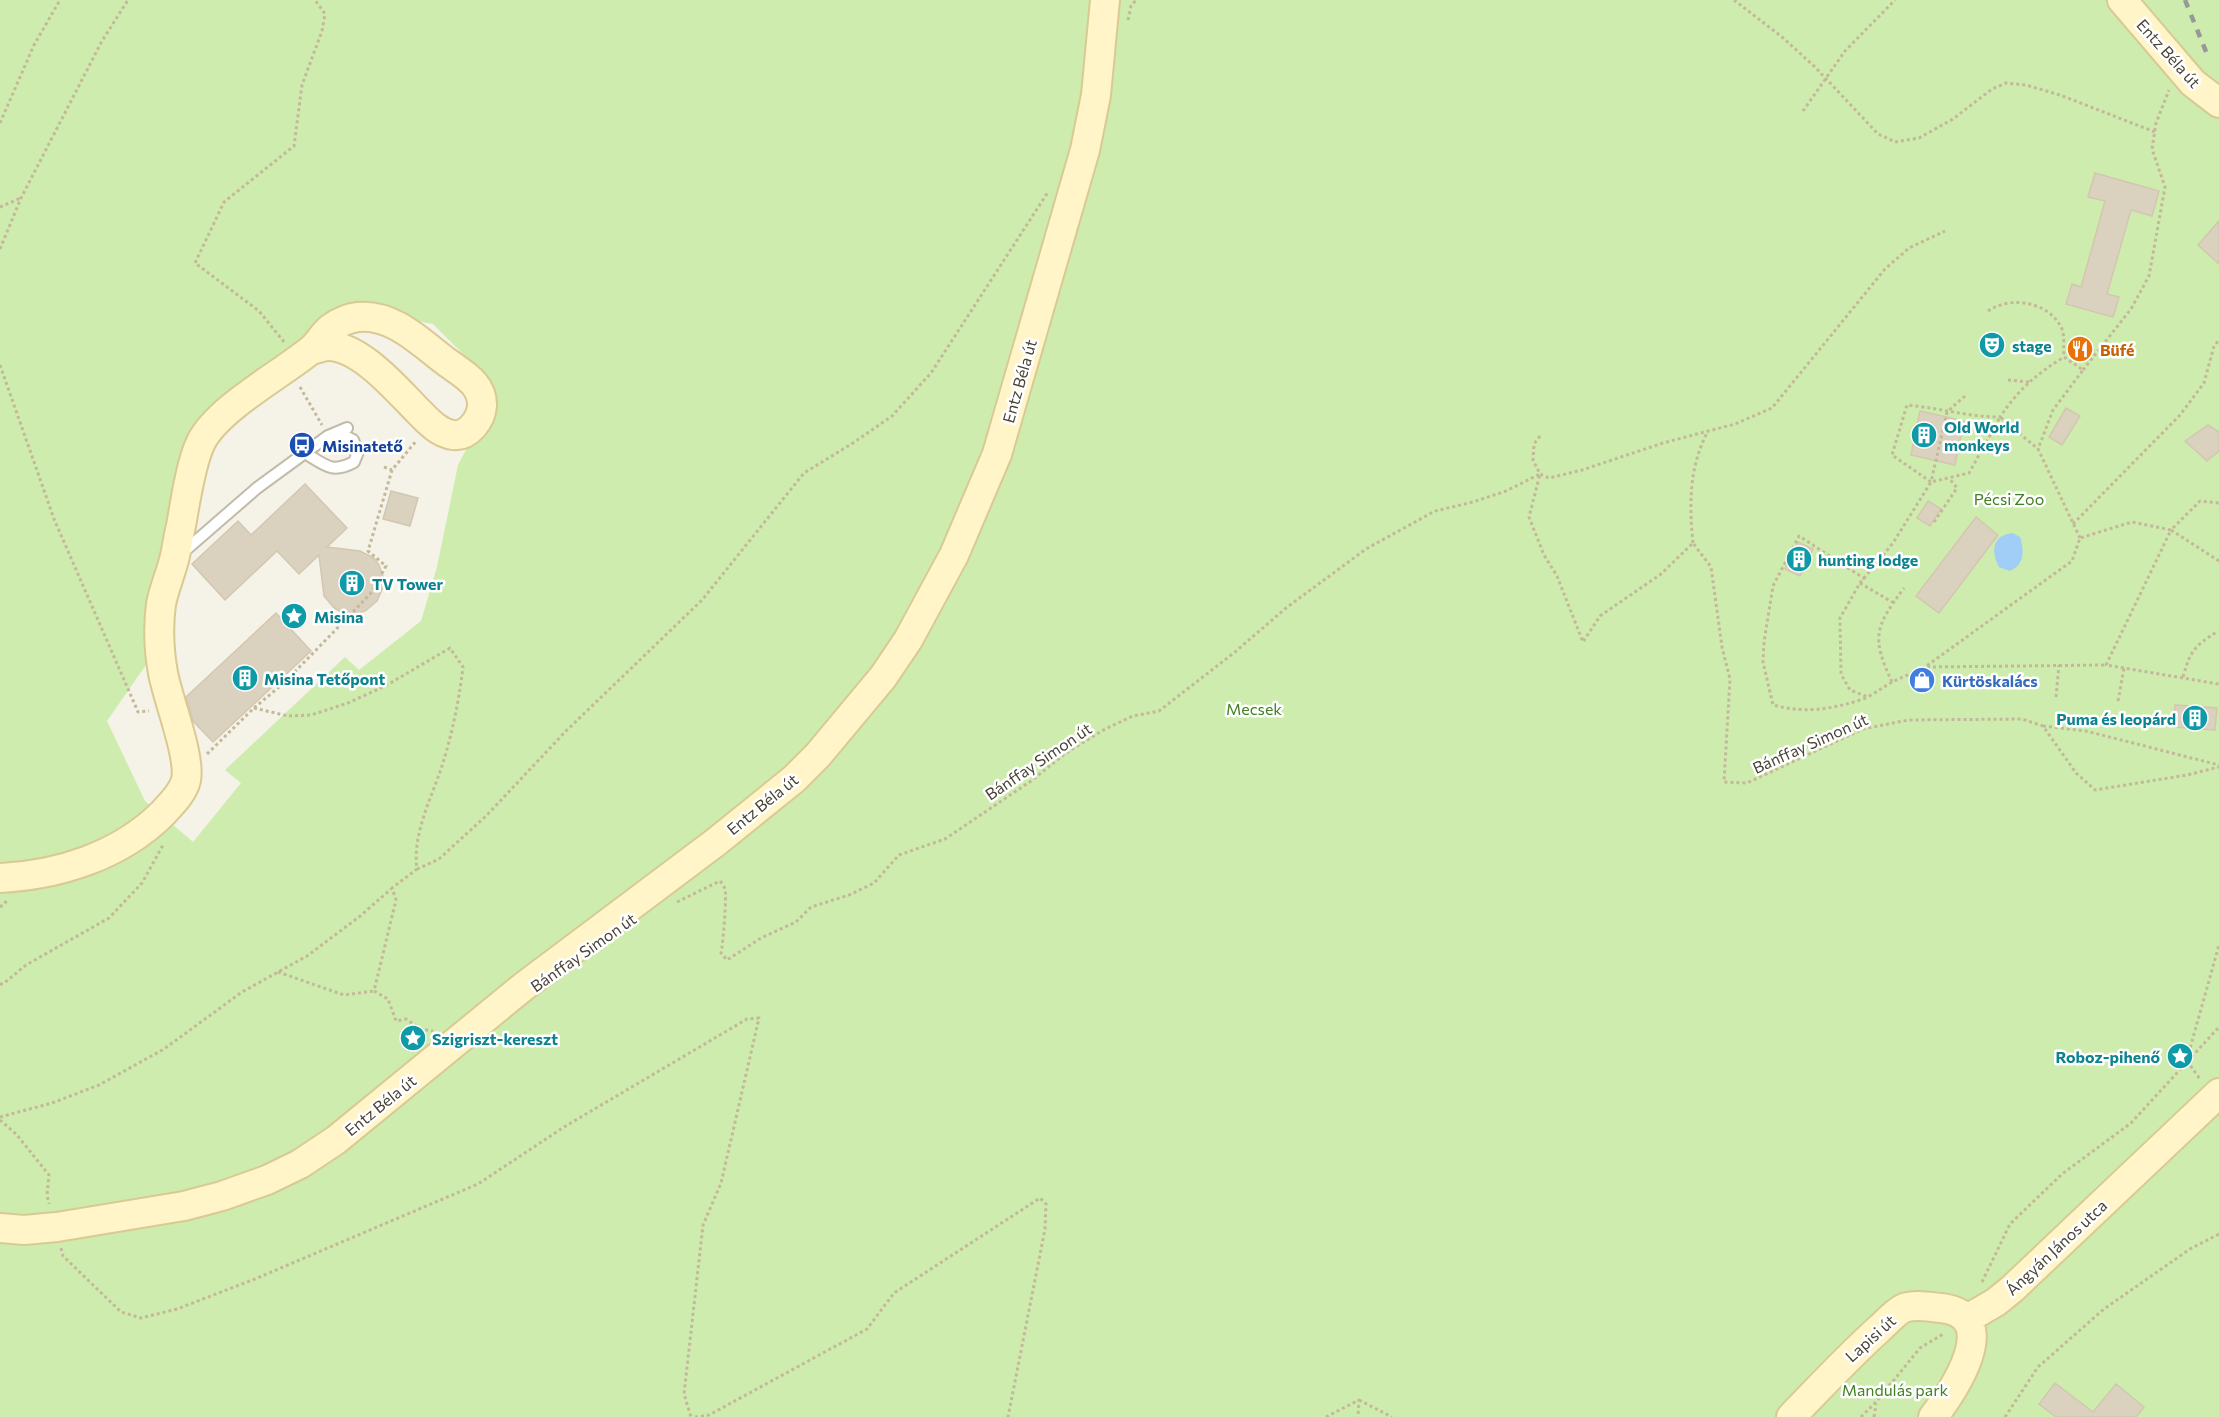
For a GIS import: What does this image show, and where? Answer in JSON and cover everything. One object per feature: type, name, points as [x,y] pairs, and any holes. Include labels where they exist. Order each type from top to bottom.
[{"type":"street","name":"Entz Béla út","points":[[0,1228],[24,1230],[57,1227],[184,1206],[222,1196],[267,1180],[300,1164],[336,1140],[523,987],[716,842],[794,779],[841,729],[883,677],[908,639],[954,555],[997,454],[1085,150],[1096,95],[1105,0]]},
{"type":"street","name":"Entz Béla út","points":[[2122,0],[2193,83],[2219,103]]},
{"type":"street","points":[[0,878],[58,870],[109,851],[144,831],[158,818],[181,792],[194,769],[181,743],[171,707],[159,646],[161,604],[174,560],[189,484],[201,442],[216,423],[305,354],[331,328],[357,317],[375,318],[391,323],[407,332],[476,384],[482,399],[482,411],[470,429],[462,434],[454,435],[443,432],[430,424],[360,357],[327,346],[305,354]]},
{"type":"street","name":"Ángyán János utca","points":[[1967,1319],[1996,1302],[2012,1289],[2219,1093]]},
{"type":"street","name":"Lapisi út","points":[[1791,1417],[1860,1347],[1904,1308],[1922,1306],[1949,1309],[1967,1319]]},
{"type":"street","points":[[1933,1417],[1958,1379],[1968,1358],[1973,1342],[1973,1329],[1967,1319]]},
{"type":"lane","points":[[174,560],[257,488],[328,436],[347,428]]},
{"type":"lane","points":[[305,453],[335,470],[354,462],[358,452],[353,440],[341,434],[328,436]]},
{"type":"path","points":[[0,123],[34,45],[60,0]]},
{"type":"path","points":[[0,249],[21,198],[102,41],[128,0]]},
{"type":"path","points":[[315,0],[325,14],[322,31],[302,85],[294,146],[224,202],[195,263],[259,311],[305,354],[295,377],[328,436]]},
{"type":"path","points":[[1734,0],[1782,37],[1878,134],[1895,142],[1919,138],[1953,119],[1992,89],[2006,83],[2026,85],[2060,96],[2155,132]]},
{"type":"path","points":[[1803,111],[1845,51],[1895,0]]},
{"type":"path","points":[[2038,449],[2053,410],[2131,309],[2149,276],[2165,187],[2152,150],[2156,123],[2179,66]]},
{"type":"path","points":[[1008,1417],[1045,1228],[1046,1204],[1040,1198],[894,1293],[867,1329],[709,1415],[693,1417],[684,1394],[703,1225],[721,1183],[759,1017],[747,1019],[564,1127],[478,1184],[255,1279],[177,1309],[141,1318],[121,1312],[63,1256],[47,1195],[49,1174],[17,1135],[0,1119],[99,1085],[164,1049],[242,992],[307,956],[417,869],[438,859],[487,815],[566,731],[702,600],[804,473],[854,443],[892,416],[932,373],[1049,189]]},
{"type":"path","points":[[0,207],[21,198]]},
{"type":"path","points":[[1540,474],[1549,478],[1582,470],[1664,443],[1736,424],[1772,408],[1885,269],[1909,248],[1945,231]]},
{"type":"path","points":[[1988,311],[1997,304],[2017,301],[2042,308],[2056,317],[2063,332],[2064,357]]},
{"type":"path","points":[[2073,524],[2180,415],[2204,383],[2214,346],[2219,340]]},
{"type":"path","points":[[2064,357],[2083,370]]},
{"type":"path","points":[[1865,579],[1799,536],[1773,586],[1763,662],[1773,705],[1791,710],[1812,710],[1840,707],[1868,697],[1892,682],[1925,667],[2072,561],[2080,538],[2038,449],[2000,417],[1980,417],[1907,405],[1892,455],[1931,482],[1969,473],[2000,417],[2016,394],[2043,369],[2064,357]]},
{"type":"path","points":[[0,365],[54,519],[138,712],[171,707]]},
{"type":"path","points":[[2008,380],[2029,382]]},
{"type":"path","points":[[1868,697],[1850,690],[1841,674],[1840,618],[1860,583],[1893,543],[1931,482],[1947,412],[1965,396]]},
{"type":"path","points":[[194,769],[254,708],[285,682],[372,592],[386,566],[368,551],[393,470],[430,424]]},
{"type":"path","points":[[1540,436],[1534,444],[1533,460],[1540,474],[1535,499],[1528,517],[1544,555],[1557,576],[1583,642],[1600,616],[1661,574],[1694,543],[1689,510],[1692,481],[1698,451],[1708,431]]},
{"type":"path","points":[[384,467],[393,470]]},
{"type":"path","name":"Bánffay Simon út","points":[[674,904],[720,881],[726,890],[724,940],[721,953],[727,960],[761,938],[796,922],[811,907],[849,896],[874,883],[899,855],[945,838],[1031,781],[1066,753],[1106,729],[1133,717],[1159,711],[1235,652],[1286,608],[1366,549],[1435,511],[1473,502],[1540,474]]},
{"type":"path","points":[[1934,522],[1957,488],[1949,478]]},
{"type":"path","points":[[2106,665],[2171,530],[2199,501],[2219,503]]},
{"type":"path","points":[[2080,538],[2132,522],[2171,530],[2219,561]]},
{"type":"path","name":"Bánffay Simon út","points":[[1694,543],[1711,567],[1722,646],[1730,679],[1724,782],[1747,783],[1863,729],[1908,720],[2022,719],[2043,726]]},
{"type":"path","points":[[1860,583],[1893,603]]},
{"type":"path","points":[[1892,682],[1880,657],[1879,637],[1883,616],[1904,588]]},
{"type":"path","points":[[2183,677],[2189,656],[2197,645],[2218,631]]},
{"type":"path","points":[[254,708],[288,716],[310,715],[348,703],[387,685],[450,648],[463,667],[458,706],[442,765],[422,824],[415,857],[417,869]]},
{"type":"path","points":[[2056,697],[2059,665]]},
{"type":"path","points":[[1925,667],[2106,665],[2219,684]]},
{"type":"path","points":[[2118,701],[2124,668]]},
{"type":"path","points":[[2043,726],[2076,773],[2095,789],[2187,775],[2219,766]]},
{"type":"path","points":[[2043,726],[2086,731],[2219,766]]},
{"type":"path","points":[[0,984],[26,965],[109,918],[142,883],[161,852],[164,842]]},
{"type":"path","points":[[374,991],[396,900],[392,888]]},
{"type":"path","points":[[2187,1061],[2219,945]]},
{"type":"path","points":[[278,972],[344,995],[374,991],[388,999],[396,1021],[406,1019],[421,1029],[461,1038]]},
{"type":"path","points":[[1982,1282],[2010,1224],[2062,1174],[2131,1123],[2219,1027]]},
{"type":"path","points":[[2005,1417],[2038,1367],[2104,1309],[2190,1249],[2219,1234]]},
{"type":"path","points":[[1861,1417],[1920,1348],[1967,1319]]},
{"type":"path","points":[[1326,1417],[1359,1400]]},
{"type":"path","points":[[1358,1417],[1359,1400]]},
{"type":"path","points":[[1359,1400],[1392,1417]]},
{"type":"path","points":[[1874,1417],[1876,1402]]},
{"type":"green space","name":"Mecsek","points":[[0,0],[2219,0],[2219,1417],[0,1417]],"holes":[[[362,311],[433,324],[470,361],[488,395],[488,408],[458,465],[437,567],[421,621],[359,670],[345,657],[225,770],[241,783],[193,842],[145,801],[107,721],[159,646],[215,423]]]},
{"type":"water","points":[[2013,533],[2020,537],[2023,552],[2021,561],[2010,571],[1999,567],[1994,549],[1997,540],[2006,534]]},
{"type":"building","points":[[2095,173],[2159,191],[2152,216],[2131,210],[2107,294],[2119,297],[2113,317],[2066,304],[2072,284],[2081,287],[2105,201],[2088,197]]},
{"type":"building","points":[[2219,221],[2219,264],[2198,245]]},
{"type":"building","name":"Büfé","points":[[2077,339],[2091,349],[2083,360],[2069,350]]},
{"type":"building","points":[[2066,408],[2080,416],[2062,445],[2049,437]]},
{"type":"building","points":[[1920,411],[1964,421],[1955,465],[1911,455]]},
{"type":"building","points":[[2208,425],[2219,432],[2219,451],[2207,461],[2185,441]]},
{"type":"building","points":[[305,484],[347,528],[327,547],[360,551],[374,558],[379,565],[384,579],[377,601],[365,611],[341,612],[334,608],[324,596],[319,555],[299,574],[277,551],[225,600],[192,564],[238,521],[251,535]]},
{"type":"building","points":[[391,491],[418,498],[410,526],[383,519]]},
{"type":"building","points":[[1928,501],[1941,509],[1930,526],[1917,518]]},
{"type":"building","points":[[1976,517],[1998,535],[1939,613],[1916,596]]},
{"type":"building","name":"hunting lodge","points":[[1798,542],[1813,549],[1800,576],[1785,569]]},
{"type":"building","name":"Misina Tetőpont","points":[[276,613],[311,651],[213,742],[193,721],[186,697]]},
{"type":"building","name":"Puma és leopárd","points":[[2175,705],[2217,708],[2215,730],[2173,727]]},
{"type":"building","points":[[2055,1383],[2093,1412],[2116,1384],[2144,1407],[2136,1417],[2056,1417],[2039,1404]]},
{"type":"railway","points":[[2185,0],[2209,59]]},
{"type":"place","name":"stage","points":[[1992,345]]},
{"type":"place","name":"Büfé","points":[[2080,349]]},
{"type":"place","name":"Old World monkeys","points":[[1924,435]]},
{"type":"place","name":"Misinatető","points":[[302,445]]},
{"type":"place","name":"hunting lodge","points":[[1799,559]]},
{"type":"place","name":"TV Tower","points":[[352,583]]},
{"type":"place","name":"Misina","points":[[294,616]]},
{"type":"place","name":"Misina Tetőpont","points":[[245,678]]},
{"type":"place","name":"Kürtöskalács","points":[[1922,680]]},
{"type":"place","name":"Puma és leopárd","points":[[2195,718]]},
{"type":"place","name":"Szigriszt-kereszt","points":[[413,1038]]},
{"type":"place","name":"Roboz-pihenő","points":[[2180,1056]]},
{"type":"park label","name":"Pécsi Zoo","points":[[2009,498]]},
{"type":"park label","name":"Mandulás park","points":[[1895,1389]]}]
